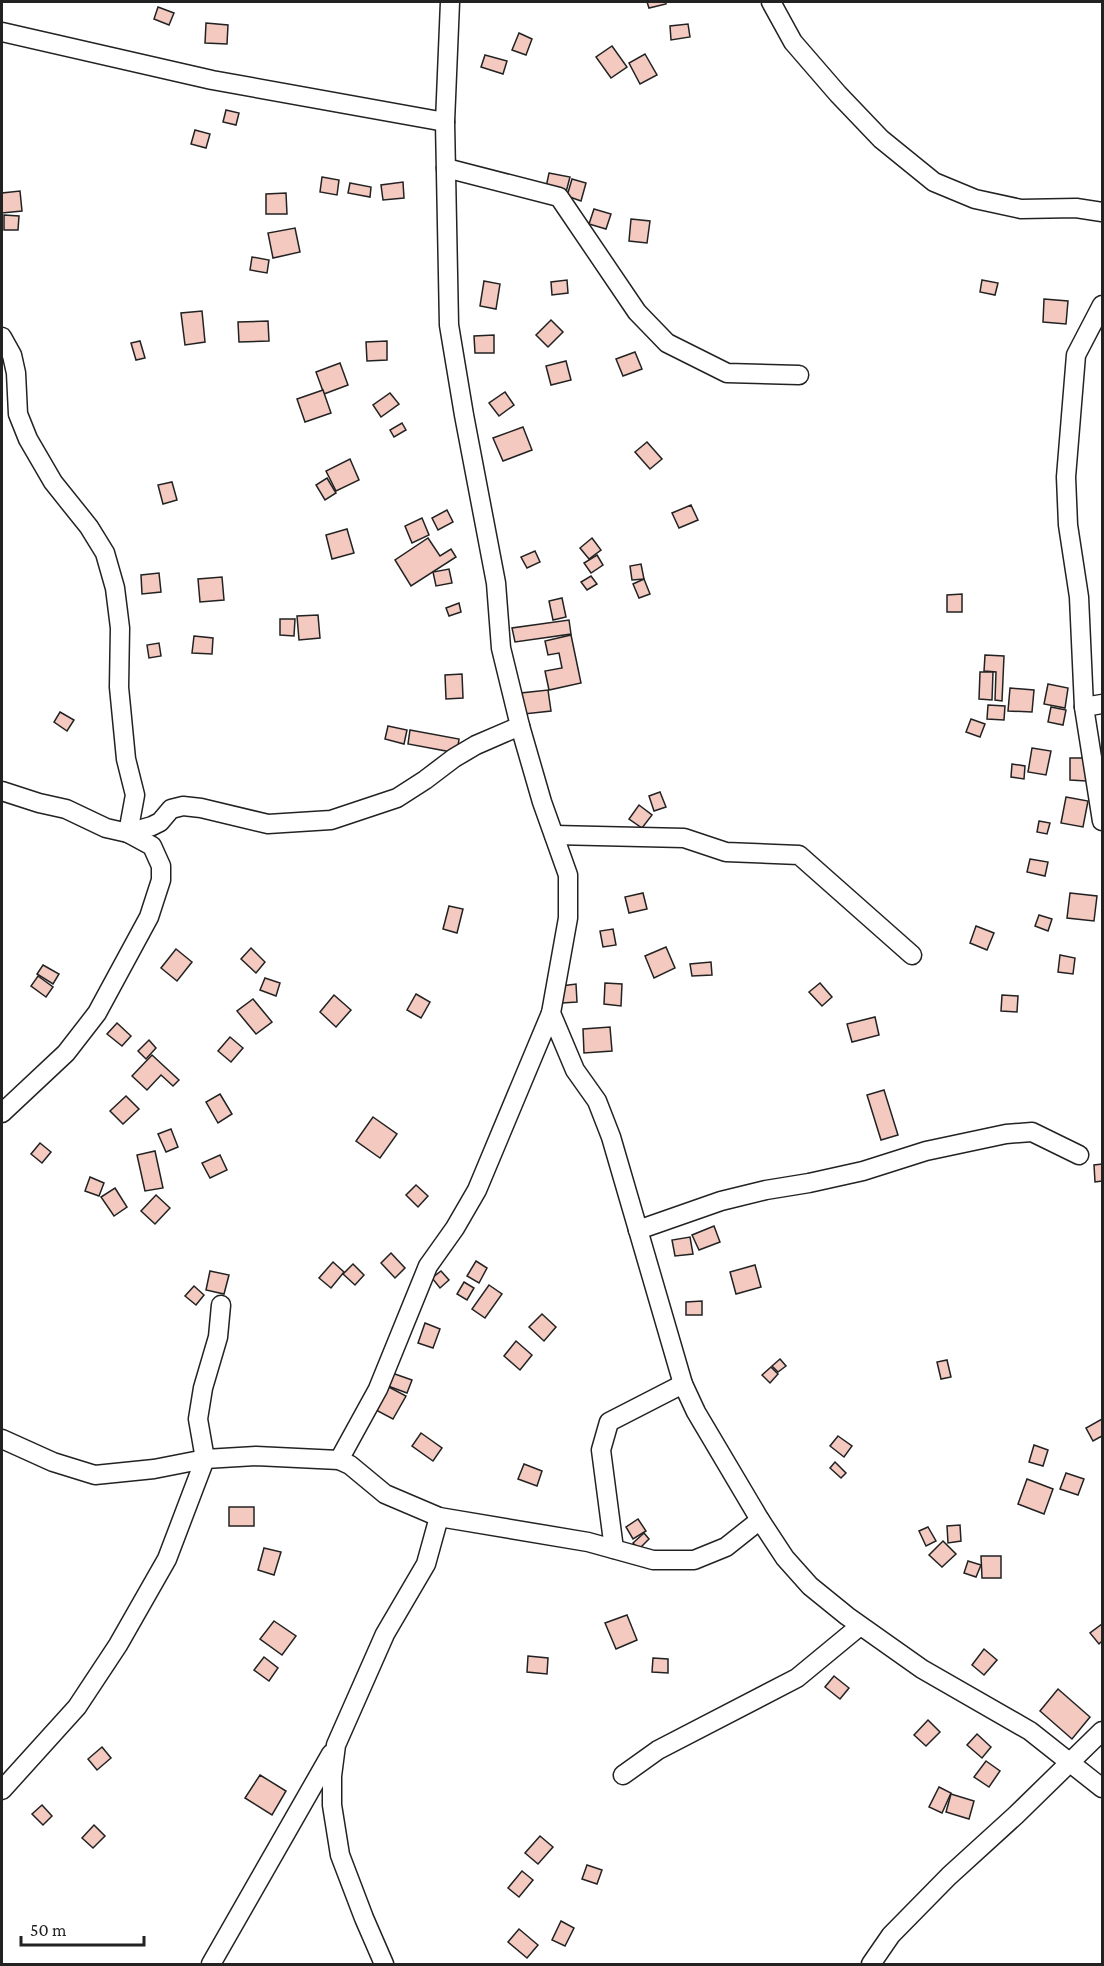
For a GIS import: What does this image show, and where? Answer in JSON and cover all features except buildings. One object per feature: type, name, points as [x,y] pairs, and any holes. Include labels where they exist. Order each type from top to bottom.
[{"type":"street","points":[[339,1460],[378,1389],[428,1266],[455,1228],[477,1190],[550,1013],[568,918],[568,875],[520,726],[501,648],[496,583],[464,414],[450,325],[445,122],[450,2]]},
{"type":"street","points":[[771,2],[794,42],[838,94],[880,139],[934,182],[975,199],[1021,209],[1076,208],[1102,212]]},
{"type":"street","points":[[2,32],[212,80],[445,122]]},
{"type":"street","points":[[446,168],[559,197],[637,312],[667,343],[727,373],[799,375]]},
{"type":"street","points":[[1102,305],[1076,355],[1066,477],[1068,525],[1079,597],[1084,707],[1102,821]]},
{"type":"street","points":[[2,337],[12,355],[18,414],[28,439],[52,482],[89,527],[105,553],[115,588],[120,628],[119,687],[126,759],[135,795],[128,833]]},
{"type":"street","points":[[1084,707],[1102,704]]},
{"type":"street","points":[[128,833],[152,826],[160,822],[171,809],[183,806],[268,824],[331,820],[397,798],[476,745],[520,726]]},
{"type":"street","points":[[2,791],[66,809],[106,828],[128,833],[152,846],[161,866],[160,880],[149,917],[97,1013],[66,1053],[2,1113]]},
{"type":"street","points":[[554,835],[684,838],[726,852],[799,855],[912,955]]},
{"type":"street","points":[[550,1013],[575,1070],[597,1101],[611,1137],[683,1384],[696,1412],[760,1520],[786,1558],[810,1586],[860,1626],[922,1669],[1029,1731],[1102,1788]]},
{"type":"street","points":[[638,1230],[721,1201],[863,1171],[926,1151],[1006,1134],[1032,1132],[1079,1155]]},
{"type":"street","points":[[2,1790],[77,1707],[118,1645],[167,1559],[205,1459],[198,1419],[203,1388],[218,1337],[221,1305]]},
{"type":"street","points":[[614,1549],[601,1450],[609,1422],[683,1384]]},
{"type":"street","points":[[2,1439],[53,1462],[95,1475],[154,1469],[205,1459],[256,1456],[339,1460],[350,1465],[385,1494],[439,1517],[588,1542],[653,1560],[694,1560],[726,1547],[760,1520]]},
{"type":"street","points":[[211,1965],[336,1745],[385,1634],[426,1564],[439,1517]]},
{"type":"street","points":[[623,1775],[658,1750],[797,1678],[860,1626]]},
{"type":"street","points":[[871,1965],[891,1935],[949,1876],[1016,1815],[1102,1731]]},
{"type":"street","points":[[336,1745],[332,1776],[332,1805],[340,1855],[384,1965]]}]
